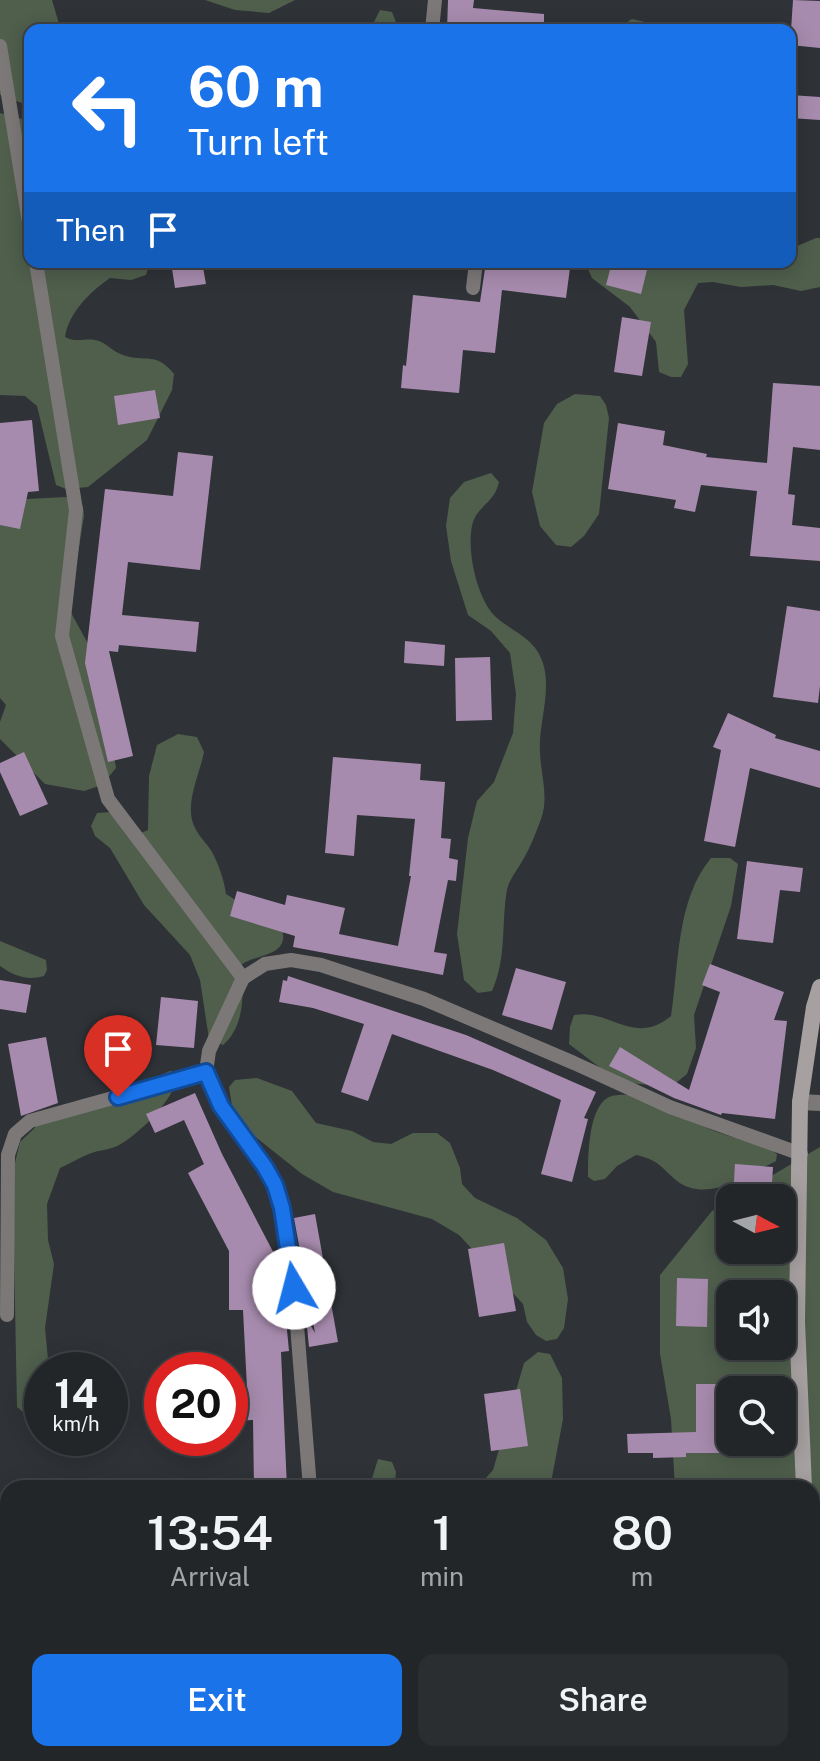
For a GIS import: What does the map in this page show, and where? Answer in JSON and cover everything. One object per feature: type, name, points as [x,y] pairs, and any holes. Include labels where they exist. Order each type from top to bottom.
[{"type":"main road","points":[[804,1480],[797,1322],[800,1102],[814,1007],[820,987]]},
{"type":"street","points":[[800,1102],[820,1103]]},
{"type":"lane","points":[[433,24],[435,0]]},
{"type":"lane","points":[[0,46],[24,192]]},
{"type":"lane","points":[[37,268],[76,510],[62,636],[108,799],[243,978]]},
{"type":"lane","points":[[473,288],[475,268]]},
{"type":"lane","points":[[309,1480],[294,1288],[282,1208],[265,1167],[221,1106],[206,1072],[209,1051],[243,978],[265,964],[291,960],[321,965],[424,999],[670,1107],[801,1154]]},
{"type":"lane","points":[[7,1315],[8,1155],[21,1126],[206,1072]]},
{"type":"green space","points":[[0,0],[52,0],[59,24],[24,24],[24,102],[0,95]]},
{"type":"green space","points":[[205,0],[295,0],[269,13],[235,10]]},
{"type":"green space","points":[[380,10],[392,12],[397,24],[373,24]]},
{"type":"green space","points":[[632,19],[648,24],[624,24]]},
{"type":"green space","points":[[0,113],[24,119],[24,268],[148,268],[146,275],[131,280],[110,278],[102,284],[82,303],[71,319],[65,337],[95,340],[123,355],[162,362],[174,374],[172,390],[147,440],[88,487],[66,489],[56,485],[37,406],[25,396],[0,395]]},
{"type":"green space","points":[[820,238],[820,287],[801,291],[773,285],[741,287],[698,283],[684,310],[688,364],[681,377],[659,372],[656,342],[630,307],[592,278],[588,268],[796,268],[796,246]]},
{"type":"green space","points":[[575,394],[600,396],[609,418],[599,514],[584,536],[571,547],[556,545],[540,526],[532,492],[544,423],[557,404]]},
{"type":"green space","points":[[491,473],[499,482],[494,495],[474,519],[472,559],[486,605],[498,619],[533,646],[543,663],[546,685],[540,753],[544,803],[531,844],[508,886],[497,979],[492,991],[478,993],[464,980],[457,934],[468,838],[477,801],[494,782],[513,733],[516,694],[510,653],[491,631],[468,615],[451,561],[446,526],[450,498],[464,482]]},
{"type":"green space","points":[[0,494],[27,499],[66,497],[83,506],[69,609],[98,662],[116,768],[102,785],[84,791],[45,784],[0,739],[0,722],[6,705],[0,698]]},
{"type":"green space","points":[[178,734],[197,737],[204,752],[193,794],[192,820],[215,857],[226,894],[282,929],[283,938],[277,949],[242,964],[239,1018],[236,1028],[223,1045],[209,1039],[200,980],[190,955],[144,905],[110,848],[95,836],[91,826],[97,813],[112,812],[141,833],[148,830],[149,776],[157,745]]},
{"type":"green space","points":[[711,858],[730,858],[738,864],[731,906],[694,1015],[696,1048],[687,1074],[671,1087],[619,1082],[569,1044],[574,1015],[587,1014],[645,1028],[658,1025],[671,1016],[685,913],[691,893]]},
{"type":"green space","points":[[0,941],[46,960],[44,976],[21,977],[0,966]]},
{"type":"green space","points":[[170,1071],[177,1072],[172,1092],[165,1103],[136,1133],[115,1147],[89,1154],[60,1168],[47,1204],[48,1240],[54,1264],[45,1328],[47,1352],[24,1352],[24,1413],[17,1407],[13,1201],[14,1167],[20,1142],[47,1116],[121,1092]]},
{"type":"green space","points":[[257,1078],[292,1091],[316,1123],[352,1131],[373,1142],[391,1144],[413,1133],[437,1133],[450,1143],[460,1168],[462,1184],[475,1198],[517,1218],[546,1240],[563,1268],[568,1299],[564,1328],[557,1339],[546,1341],[536,1335],[527,1322],[523,1304],[459,1235],[432,1219],[333,1192],[302,1174],[243,1127],[232,1106],[229,1087],[235,1080]]},
{"type":"green space","points":[[618,1095],[635,1095],[717,1132],[763,1146],[777,1154],[776,1161],[740,1180],[701,1190],[677,1181],[655,1162],[636,1155],[617,1166],[605,1179],[594,1181],[588,1177],[593,1121],[602,1102]]},
{"type":"green space","points":[[820,1147],[820,1480],[675,1480],[671,1419],[660,1354],[660,1275],[716,1209],[716,1264],[796,1264],[796,1184],[758,1184]]},
{"type":"green space","points":[[538,1352],[550,1354],[562,1378],[563,1419],[552,1480],[484,1480],[493,1470],[524,1363]]},
{"type":"green space","points":[[378,1459],[392,1462],[395,1480],[371,1480]]},
{"type":"building","points":[[448,0],[474,0],[473,8],[544,14],[544,24],[447,24]]},
{"type":"building","points":[[793,0],[820,1],[820,48],[796,46],[796,24],[791,24]]},
{"type":"building","points":[[796,95],[820,97],[820,120],[796,118]]},
{"type":"building","points":[[172,268],[203,268],[206,284],[175,288]]},
{"type":"building","points":[[485,268],[570,268],[566,298],[502,290],[495,353],[463,350],[459,393],[401,388],[413,295],[480,302]]},
{"type":"building","points":[[610,268],[648,268],[641,294],[606,285]]},
{"type":"building","points":[[622,317],[651,322],[642,376],[614,372]]},
{"type":"building","points":[[773,383],[820,386],[820,450],[793,447],[788,494],[795,495],[792,525],[820,528],[820,561],[750,556],[757,491],[701,485],[695,512],[674,508],[676,500],[608,489],[618,423],[665,431],[663,445],[707,454],[706,457],[767,463]]},
{"type":"building","points":[[155,390],[160,418],[118,425],[114,396]]},
{"type":"building","points":[[32,420],[39,491],[28,492],[20,529],[0,525],[0,423]]},
{"type":"building","points":[[178,452],[213,456],[200,570],[128,562],[122,615],[199,622],[196,652],[119,645],[118,652],[109,651],[133,756],[108,762],[85,663],[105,489],[173,496]]},
{"type":"building","points":[[787,606],[820,611],[818,703],[773,697]]},
{"type":"building","points":[[405,641],[445,645],[444,666],[404,663]]},
{"type":"building","points":[[490,657],[492,720],[456,721],[455,658]]},
{"type":"building","points":[[728,713],[776,735],[775,738],[820,751],[820,788],[750,768],[735,847],[704,841],[721,750],[713,747]]},
{"type":"building","points":[[24,752],[48,804],[20,816],[0,772],[0,763]]},
{"type":"building","points":[[333,757],[421,764],[420,780],[445,782],[441,838],[451,839],[449,858],[458,860],[456,881],[448,880],[434,952],[447,954],[443,975],[293,947],[295,936],[230,916],[237,891],[285,905],[287,895],[345,908],[339,934],[398,946],[411,876],[415,819],[357,815],[354,856],[325,853]]},
{"type":"building","points":[[747,861],[803,868],[800,892],[780,890],[773,943],[737,939]]},
{"type":"building","points":[[710,964],[784,992],[774,1020],[787,1021],[775,1119],[721,1115],[674,1098],[609,1066],[620,1047],[689,1090],[720,992],[702,985]]},
{"type":"building","points":[[516,968],[566,982],[552,1030],[502,1015]]},
{"type":"building","points":[[288,976],[466,1035],[596,1092],[584,1118],[588,1119],[572,1182],[541,1174],[561,1100],[493,1070],[392,1034],[368,1101],[341,1092],[364,1024],[313,1008],[279,1002],[283,980],[287,981]]},
{"type":"building","points":[[0,980],[31,985],[26,1013],[0,1009]]},
{"type":"building","points":[[161,997],[198,1001],[194,1048],[156,1045]]},
{"type":"building","points":[[46,1037],[58,1103],[21,1116],[8,1044]]},
{"type":"building","points":[[195,1093],[222,1154],[281,1267],[289,1351],[281,1352],[287,1480],[254,1480],[253,1420],[248,1420],[248,1352],[245,1352],[243,1310],[229,1310],[229,1251],[188,1173],[204,1164],[184,1120],[155,1133],[146,1114]]},
{"type":"building","points":[[735,1164],[773,1167],[772,1184],[734,1184]]},
{"type":"building","points":[[315,1214],[338,1342],[309,1347],[306,1317],[315,1333],[294,1218]]},
{"type":"building","points":[[504,1243],[516,1311],[479,1317],[468,1249]]},
{"type":"building","points":[[677,1278],[708,1279],[707,1327],[676,1326]]},
{"type":"building","points":[[696,1384],[716,1384],[716,1453],[653,1458],[653,1453],[628,1453],[627,1434],[696,1432]]},
{"type":"building","points":[[520,1389],[528,1446],[491,1451],[484,1394]]},
{"type":"route","points":[[118,1097],[206,1072],[221,1106],[275,1185],[282,1208],[294,1288]]}]
